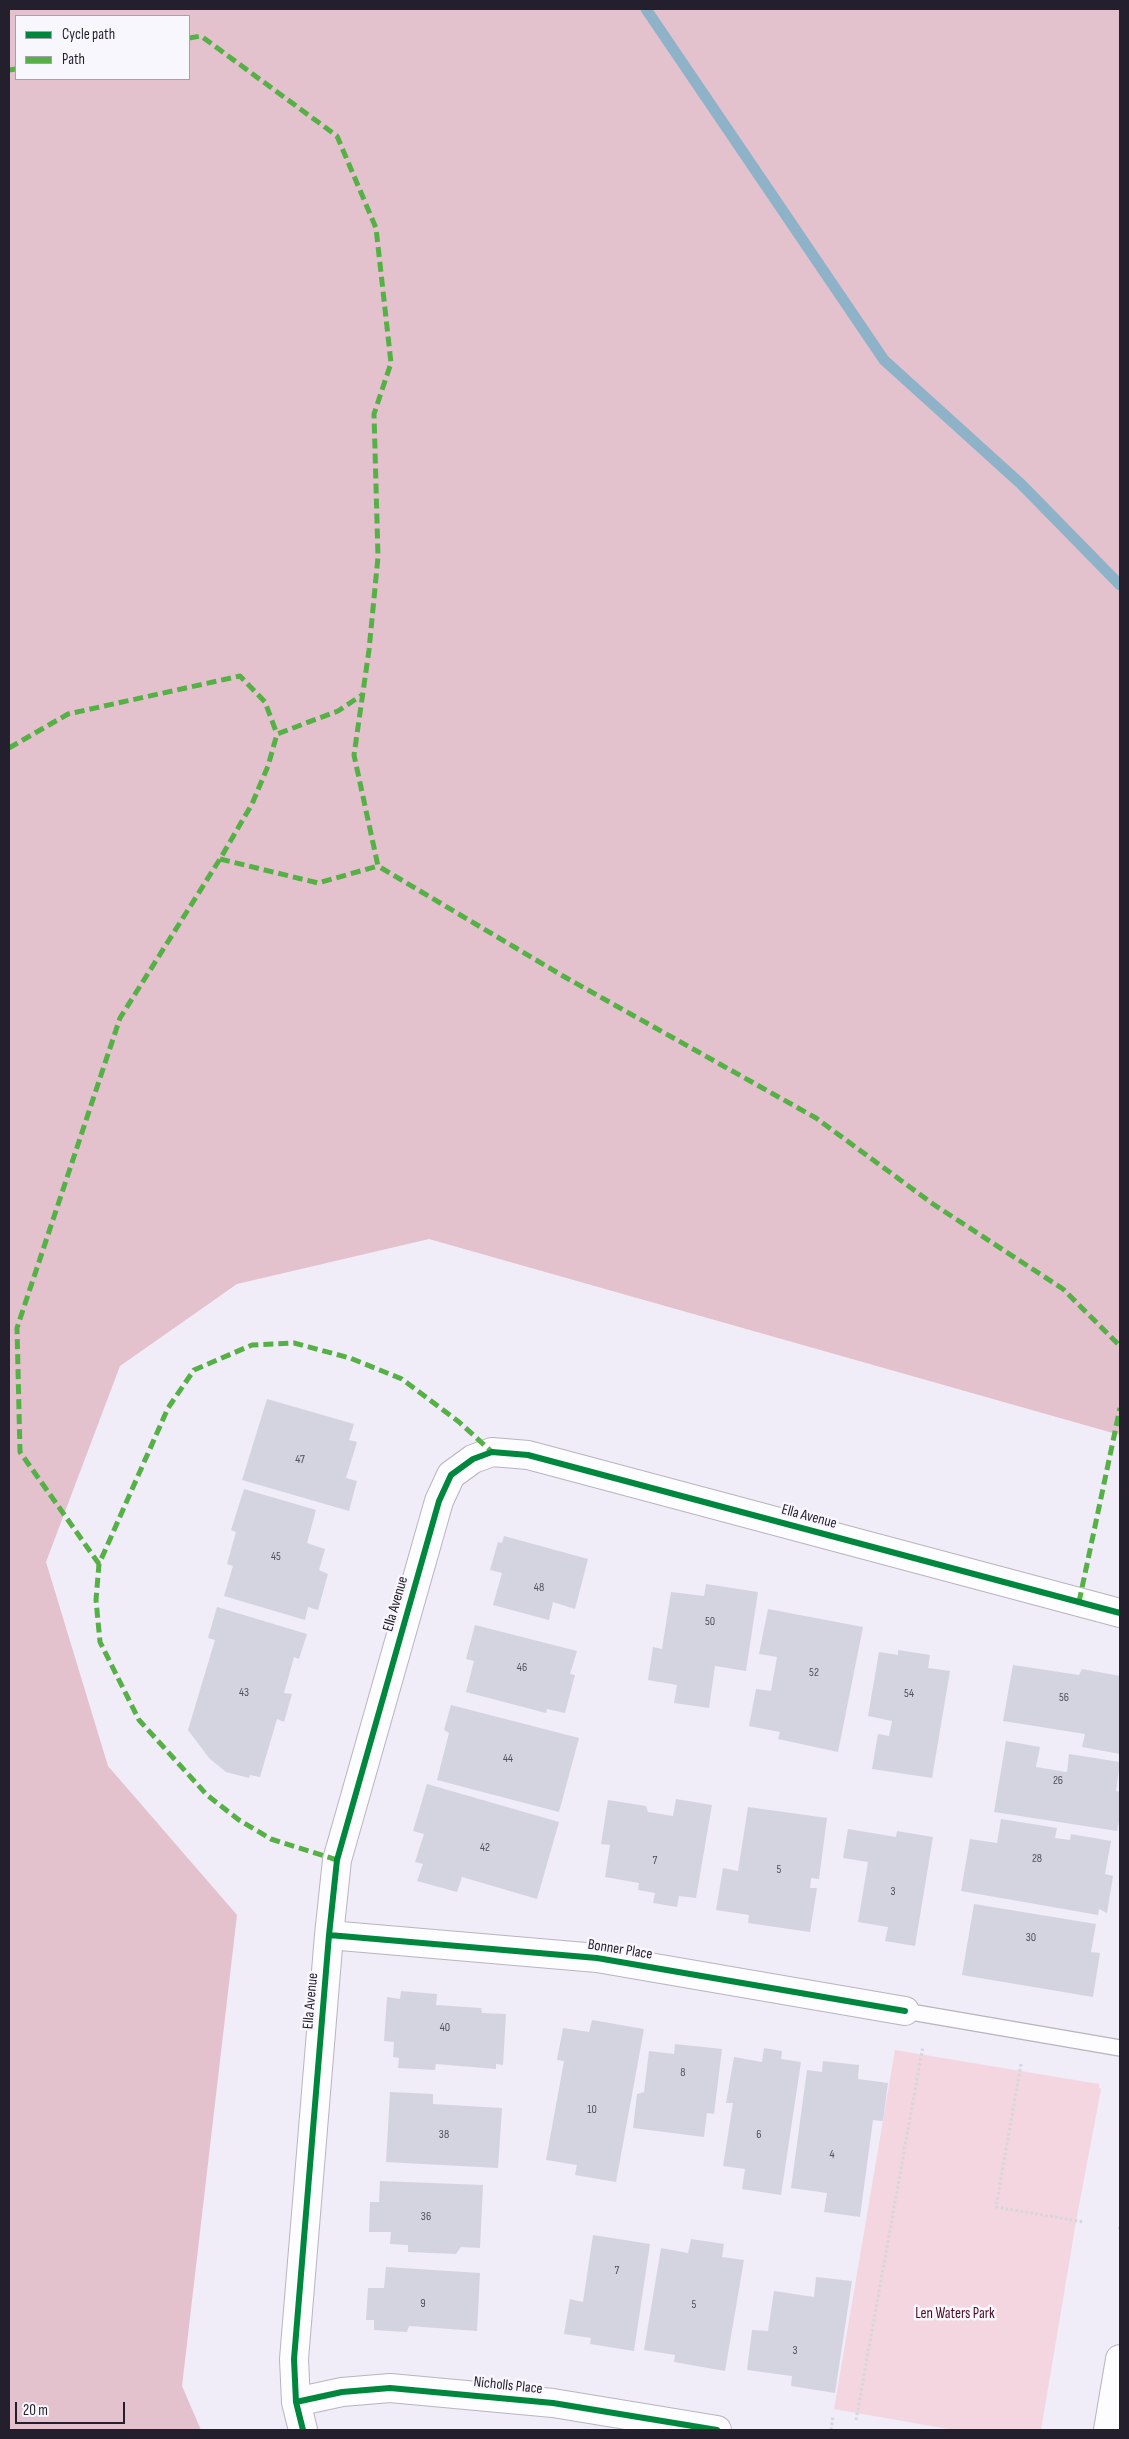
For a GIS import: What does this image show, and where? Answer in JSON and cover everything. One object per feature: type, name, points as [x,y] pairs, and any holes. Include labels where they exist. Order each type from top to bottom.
[{"type":"street","name":"Ella Avenue","points":[[304,2430],[296,2402],[294,2359],[329,1935],[337,1860],[439,1502],[451,1475],[473,1459],[492,1452],[528,1455],[1120,1613]]},
{"type":"street","name":"Bonner Place","points":[[329,1935],[597,1958],[905,2011]]},
{"type":"street","points":[[1108,2430],[1120,2359]]},
{"type":"street","name":"Nicholls Place","points":[[296,2402],[342,2392],[390,2388],[553,2403],[717,2430]]},
{"type":"lane","points":[[905,2011],[1120,2048]]},
{"type":"path","points":[[856,2420],[922,2046]]},
{"type":"path","points":[[1021,2064],[996,2207],[1084,2222]]},
{"type":"path","points":[[831,2430],[833,2416]]},
{"type":"green space","name":"Len Waters Park","points":[[895,2050],[1099,2084],[1101,2089],[1077,2216],[1041,2430],[954,2430],[834,2409]]},
{"type":"shaded area","points":[[9,9],[1120,9],[1120,1435],[429,1239],[237,1284],[120,1366],[46,1562],[108,1766],[237,1915],[182,2386],[201,2430],[9,2430]]},
{"type":"building","points":[[267,1399],[354,1424],[349,1440],[357,1442],[346,1478],[357,1481],[349,1511],[242,1480]]},
{"type":"building","points":[[244,1489],[316,1510],[307,1543],[325,1549],[319,1570],[328,1574],[318,1610],[308,1607],[305,1620],[224,1596],[233,1566],[227,1564],[236,1532],[231,1530]]},
{"type":"building","points":[[504,1536],[588,1559],[575,1609],[553,1602],[549,1620],[493,1605],[502,1573],[490,1570],[498,1542],[502,1543]]},
{"type":"building","points":[[706,1584],[758,1592],[746,1671],[715,1666],[709,1708],[674,1703],[677,1685],[648,1680],[653,1647],[662,1649],[671,1592],[704,1596]]},
{"type":"building","points":[[217,1607],[307,1634],[299,1659],[294,1657],[284,1693],[292,1694],[284,1722],[277,1719],[260,1777],[250,1775],[249,1778],[226,1772],[209,1758],[188,1730],[215,1640],[208,1638]]},
{"type":"building","points":[[768,1609],[863,1627],[838,1752],[778,1739],[780,1732],[749,1726],[756,1689],[771,1691],[777,1657],[759,1654]]},
{"type":"building","points":[[475,1625],[577,1651],[570,1674],[575,1675],[565,1713],[547,1709],[546,1713],[466,1692],[474,1661],[466,1659]]},
{"type":"building","points":[[898,1650],[930,1655],[928,1668],[950,1671],[932,1778],[872,1769],[878,1734],[889,1736],[892,1721],[868,1716],[879,1652],[898,1655]]},
{"type":"building","points":[[1013,1665],[1079,1675],[1082,1669],[1120,1676],[1120,1754],[1082,1747],[1085,1734],[1003,1721]]},
{"type":"building","points":[[451,1705],[579,1738],[559,1812],[437,1780],[449,1733],[444,1730]]},
{"type":"building","points":[[1006,1741],[1040,1747],[1036,1767],[1067,1772],[1069,1754],[1120,1762],[1116,1791],[1120,1792],[1120,1816],[1117,1831],[994,1812]]},
{"type":"building","points":[[427,1784],[559,1822],[537,1899],[462,1877],[457,1892],[417,1881],[423,1864],[415,1862],[424,1834],[413,1831]]},
{"type":"building","points":[[676,1799],[712,1805],[696,1898],[679,1896],[677,1907],[653,1903],[655,1893],[638,1890],[639,1883],[605,1877],[610,1845],[601,1844],[608,1800],[646,1806],[648,1812],[673,1816]]},
{"type":"building","points":[[748,1807],[827,1818],[819,1879],[811,1878],[810,1888],[817,1888],[810,1932],[748,1923],[749,1915],[716,1910],[723,1868],[738,1871]]},
{"type":"building","points":[[1001,1819],[1057,1828],[1055,1838],[1070,1840],[1071,1834],[1111,1841],[1105,1874],[1113,1876],[1107,1913],[1099,1909],[1098,1915],[961,1891],[970,1839],[997,1843]]},
{"type":"building","points":[[848,1829],[896,1837],[897,1831],[933,1837],[915,1946],[885,1941],[888,1927],[858,1922],[868,1862],[843,1858]]},
{"type":"building","points":[[974,1904],[1096,1924],[1091,1952],[1100,1953],[1093,1997],[962,1975]]},
{"type":"building","points":[[401,1991],[437,1994],[436,2005],[481,2008],[482,2013],[506,2014],[503,2065],[496,2064],[496,2069],[436,2064],[435,2070],[398,2068],[399,2058],[393,2057],[394,2042],[384,2041],[387,1997],[400,1999]]},
{"type":"building","points":[[592,2020],[644,2029],[616,2182],[575,2175],[577,2165],[546,2160],[564,2061],[557,2060],[563,2028],[589,2032]]},
{"type":"building","points":[[675,2044],[722,2049],[714,2114],[707,2113],[704,2137],[633,2128],[637,2094],[644,2092],[649,2051],[674,2054]]},
{"type":"building","points":[[764,2048],[782,2051],[781,2059],[801,2062],[781,2195],[742,2189],[745,2169],[723,2166],[733,2103],[726,2103],[734,2057],[762,2062]]},
{"type":"building","points":[[823,2061],[859,2065],[858,2079],[888,2083],[883,2121],[873,2120],[860,2217],[824,2212],[827,2193],[791,2188],[807,2070],[822,2072]]},
{"type":"building","points":[[390,2092],[433,2094],[433,2104],[502,2108],[498,2168],[386,2162]]},
{"type":"building","points":[[380,2181],[483,2185],[480,2248],[461,2247],[456,2254],[408,2252],[408,2245],[390,2244],[391,2232],[369,2232],[370,2202],[379,2202]]},
{"type":"building","points":[[593,2235],[650,2244],[634,2351],[590,2344],[591,2338],[564,2334],[570,2299],[583,2302]]},
{"type":"building","points":[[691,2239],[724,2244],[722,2257],[744,2260],[725,2371],[674,2362],[675,2355],[644,2350],[661,2248],[688,2253]]},
{"type":"building","points":[[386,2267],[480,2273],[477,2331],[409,2326],[407,2332],[374,2330],[374,2320],[366,2320],[368,2288],[384,2288]]},
{"type":"building","points":[[816,2277],[852,2281],[835,2393],[791,2386],[792,2376],[747,2370],[752,2330],[768,2331],[774,2291],[814,2297]]},
{"type":"waterway","points":[[646,9],[884,360],[1021,484],[1120,585]]},
{"type":"marked path","points":[[190,38],[201,36],[337,136],[376,228],[391,363],[374,414],[378,557],[369,650],[354,755],[378,866],[563,976],[816,1118],[933,1204],[1063,1289],[1120,1346]]},
{"type":"marked path","points":[[9,70],[15,69]]},
{"type":"marked path","points":[[9,748],[68,714],[240,676],[265,702],[277,734]]},
{"type":"marked path","points":[[99,1564],[20,1452],[17,1328],[120,1018],[220,859],[252,804],[268,766],[277,734],[338,711],[362,695]]},
{"type":"marked path","points":[[220,859],[318,883],[378,866]]},
{"type":"marked path","points":[[337,1860],[271,1839],[239,1820],[207,1795],[139,1720],[100,1642],[96,1600],[99,1564],[168,1408],[194,1370],[252,1345],[294,1343],[350,1358],[402,1379],[459,1422],[492,1452]]},
{"type":"marked path","points":[[1079,1602],[1120,1408]]},
{"type":"cycle path","points":[[303,2430],[296,2402],[294,2359],[329,1935],[337,1860],[439,1501],[451,1475],[473,1459],[492,1452],[528,1455],[1120,1613]]},
{"type":"cycle path","points":[[329,1935],[597,1958],[905,2011]]},
{"type":"cycle path","points":[[296,2402],[342,2392],[390,2388],[553,2403],[717,2430]]}]
